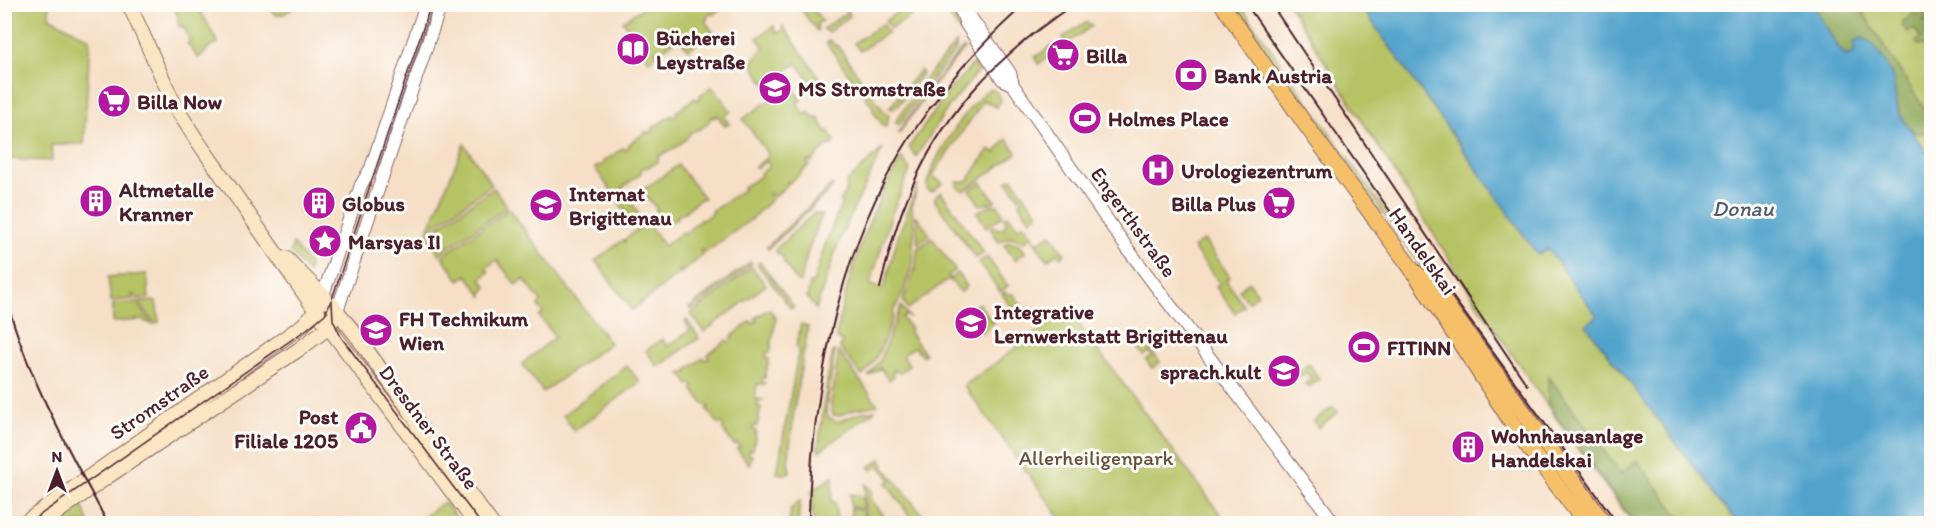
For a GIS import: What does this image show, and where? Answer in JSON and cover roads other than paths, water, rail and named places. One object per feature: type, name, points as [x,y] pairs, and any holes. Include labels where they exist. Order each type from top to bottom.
[{"type":"highway","points":[[1414,272],[1433,287],[1604,524]]},
{"type":"main road","name":"Dresdner Straße","points":[[129,4],[175,106],[328,328],[476,524]]},
{"type":"main road","name":"Handelskai","points":[[1222,4],[1305,124],[1414,272],[1523,440],[1586,524]]},
{"type":"main road","name":"Dresdner Straße","points":[[266,237],[337,311],[411,412],[428,440],[492,524]]},
{"type":"main road","points":[[316,310],[323,295]]},
{"type":"main road","name":"Stromstraße","points":[[23,524],[303,325],[316,310]]},
{"type":"main road","points":[[328,328],[337,311]]},
{"type":"main road","name":"Stromstraße","points":[[40,524],[328,328]]},
{"type":"street","points":[[323,295],[361,184],[370,168],[426,4]]},
{"type":"street","points":[[337,311],[441,4]]},
{"type":"street","name":"Engerthstraße","points":[[959,9],[966,24],[1002,79],[1013,85],[1127,248],[1335,524]]},
{"type":"water","name":"Donau","points":[[1360,5],[1813,5],[1838,47],[1846,56],[1854,53],[1854,41],[1863,38],[1872,43],[1893,78],[1898,112],[1931,158],[1931,523],[1737,523],[1586,325],[1597,316],[1548,249],[1538,255]]},
{"type":"tram line","points":[[27,524],[307,329],[325,314],[431,4]]},
{"type":"tram line","points":[[332,302],[333,320],[341,337],[481,524]]},
{"type":"railway","points":[[809,524],[812,458],[820,392],[845,279],[863,228],[886,179],[913,132],[945,88],[982,45],[1025,4]]},
{"type":"railway","points":[[880,288],[905,204],[934,143],[973,90],[995,67],[1046,24],[1074,4]]},
{"type":"railway","points":[[1246,4],[1385,204],[1618,524]]},
{"type":"railway","points":[[1271,4],[1527,385]]},
{"type":"railway","points":[[4,290],[23,351],[36,381],[63,439],[108,524]]},
{"type":"place","name":"Bücherei Leystraße","points":[[633,49]]},
{"type":"place","name":"Billa","points":[[1063,55]]},
{"type":"place","name":"Bank Austria","points":[[1191,75]]},
{"type":"place","name":"MS Stromstraße","points":[[775,88]]},
{"type":"place","name":"Billa Now","points":[[114,101]]},
{"type":"place","name":"Holmes Place","points":[[1085,118]]},
{"type":"place","name":"Urologiezentrum","points":[[1158,170]]},
{"type":"place","name":"Altmetalle Kranner","points":[[96,201]]},
{"type":"place","name":"Globus","points":[[319,203]]},
{"type":"place","name":"Billa Plus","points":[[1279,203]]},
{"type":"place","name":"Internat Brigittenau","points":[[546,205]]},
{"type":"place","name":"Marsyas II","points":[[325,241]]},
{"type":"place","name":"Integrative Lernwerkstatt Brigittenau","points":[[971,323]]},
{"type":"place","name":"FH Technikum Wien","points":[[376,330]]},
{"type":"place","name":"FITINN","points":[[1364,347]]},
{"type":"place","name":"sprach.kult","points":[[1284,371]]},
{"type":"place","name":"Post Filiale 1205","points":[[361,428]]},
{"type":"place","name":"Wohnhausanlage Handelskai","points":[[1468,447]]},
{"type":"park label","name":"Allerheiligenpark","points":[[1096,457]]}]
